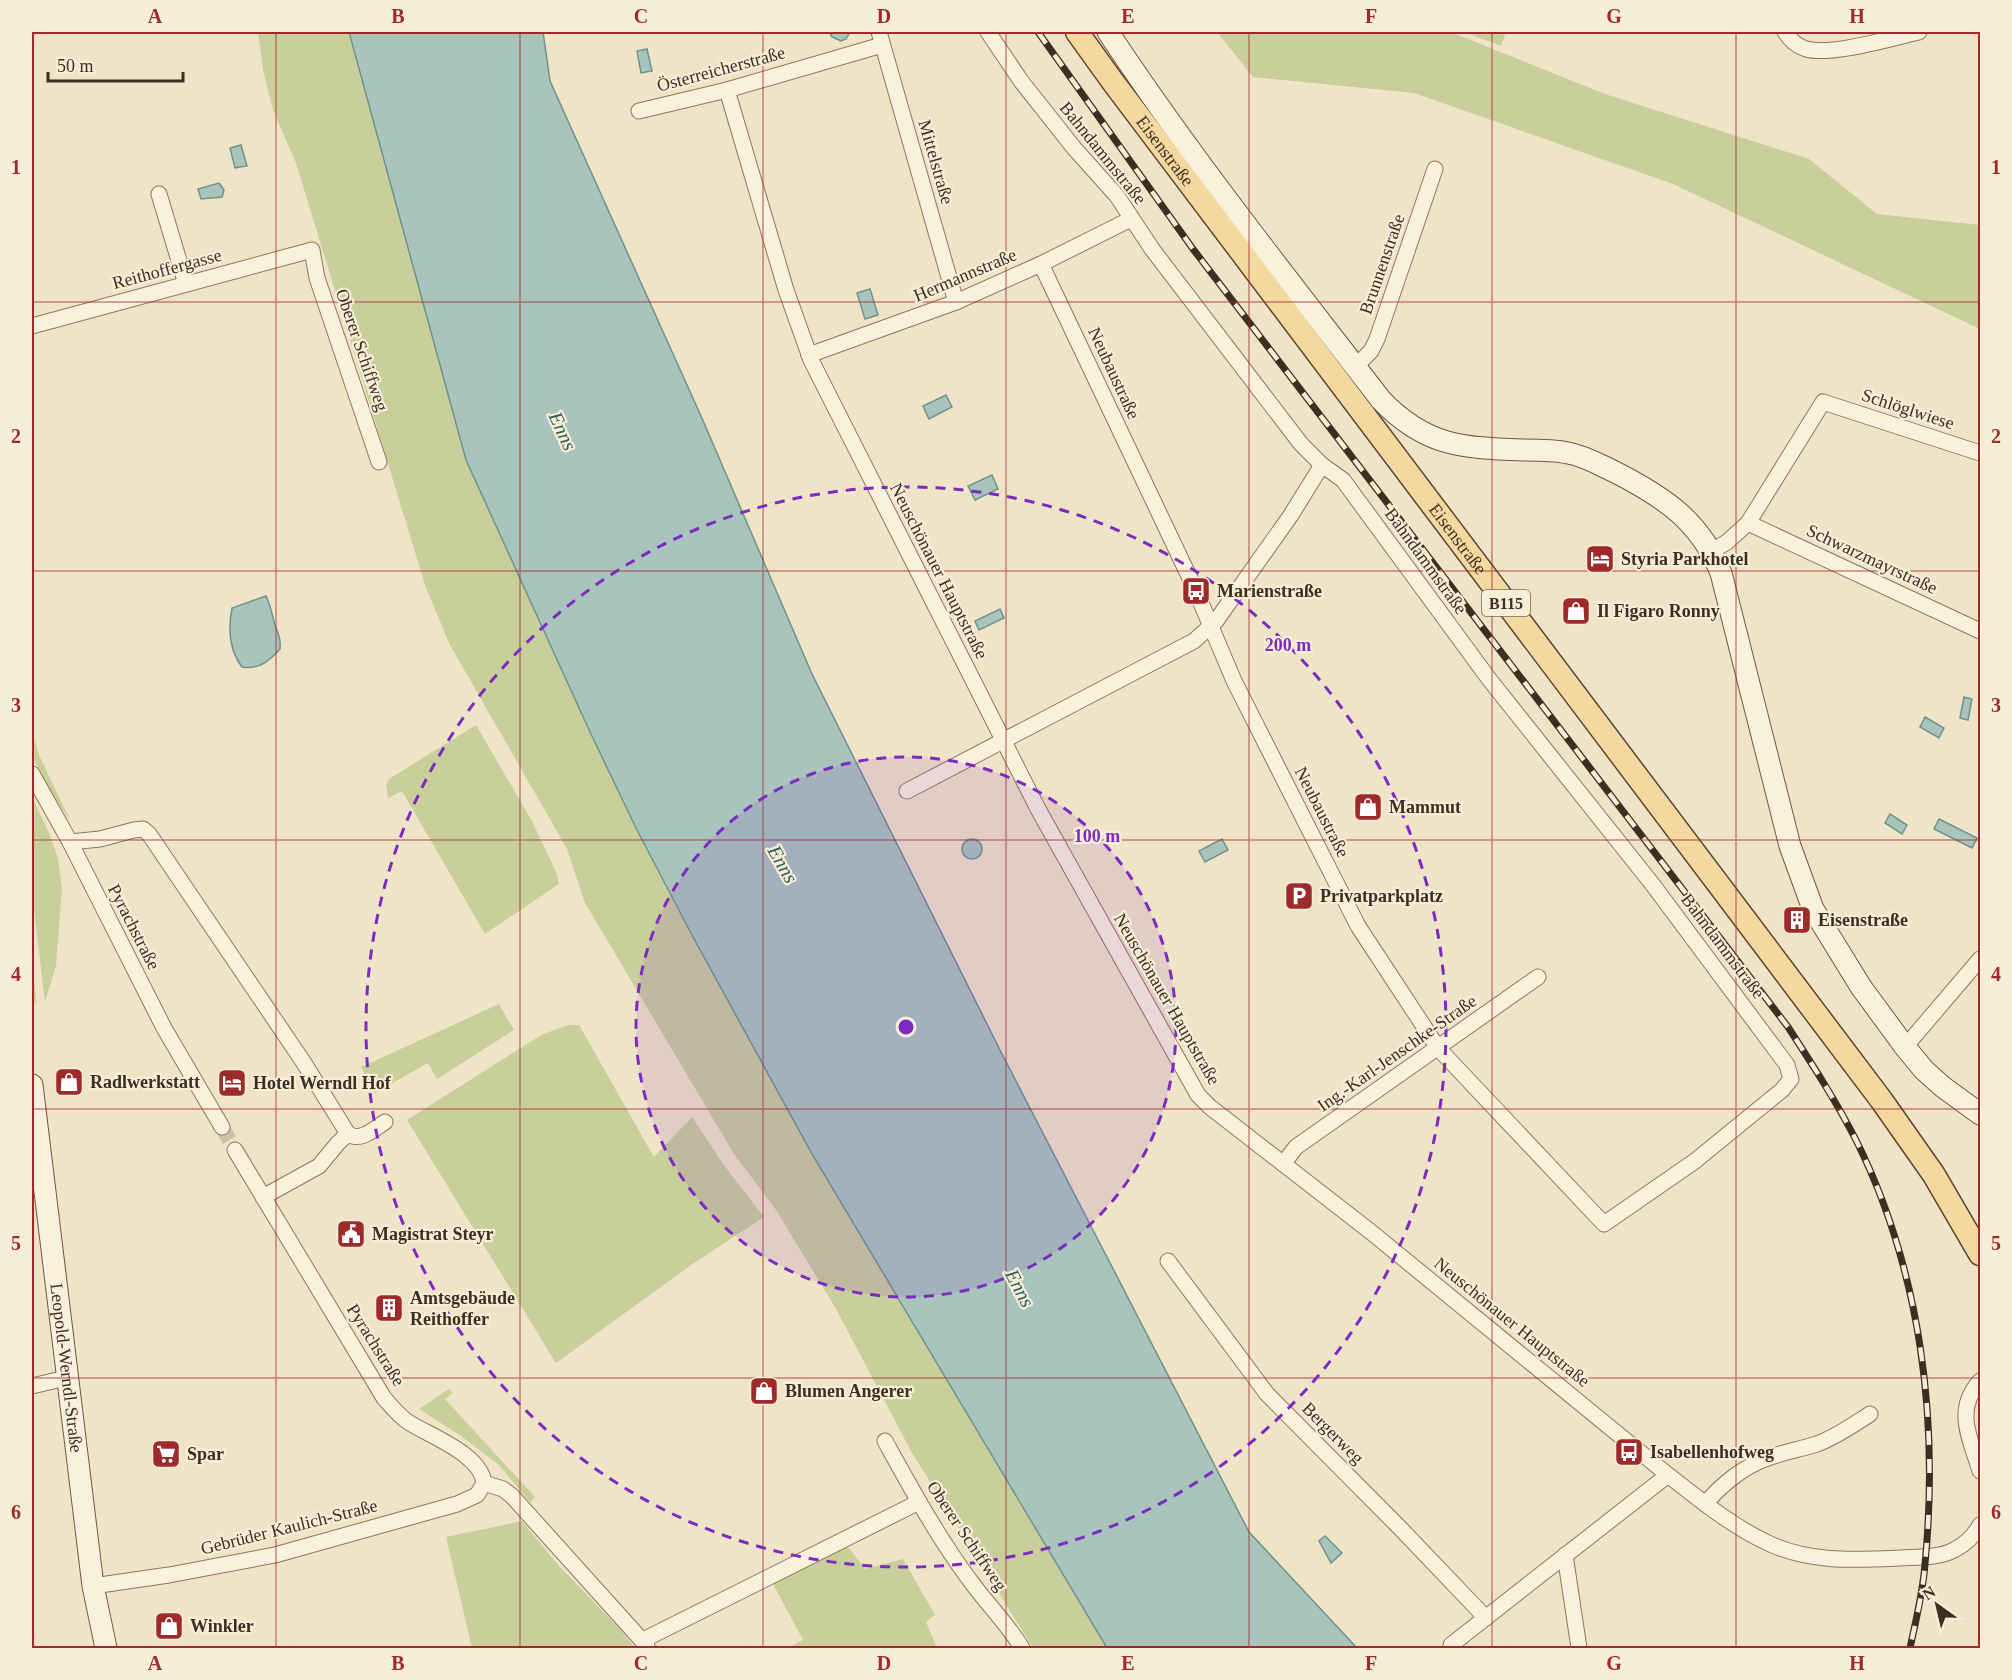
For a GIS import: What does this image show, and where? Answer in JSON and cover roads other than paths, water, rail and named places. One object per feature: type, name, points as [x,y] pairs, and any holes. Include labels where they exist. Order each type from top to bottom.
[{"type":"main road","name":"Eisenstraße","points":[[1077,32],[1384,443],[1882,1101],[1934,1175],[1980,1254]]},
{"type":"street","name":"Bahndammstraße","points":[[988,32],[1021,81],[1074,148],[1117,196],[1152,249],[1301,444],[1322,465],[1342,480],[1489,679],[1653,885],[1786,1065],[1791,1079],[1787,1085],[1695,1161]]},
{"type":"street","name":"Eisenstraße","points":[[1108,32],[1164,112],[1381,399],[1410,426],[1430,436],[1464,447],[1556,452],[1585,458],[1638,484],[1662,500],[1683,516],[1712,551],[1721,573],[1790,846],[1805,891],[1832,942],[1868,997],[1905,1047],[1924,1070],[1943,1087],[1980,1114]]},
{"type":"street","points":[[1785,32],[1796,44],[1808,50],[1845,48],[1918,32]]},
{"type":"street","name":"Österreicherstraße","points":[[639,111],[727,90],[880,38]]},
{"type":"street","name":"Mittelstraße","points":[[880,38],[956,302]]},
{"type":"street","name":"Neuschönauer Hauptstraße","points":[[727,90],[786,290],[809,355],[1048,829],[1198,1095],[1210,1107],[1371,1232],[1668,1475],[1746,1532],[1768,1544],[1818,1558],[1879,1559],[1942,1554],[1964,1544],[1980,1525]]},
{"type":"street","name":"Brunnenstraße","points":[[1356,366],[1371,351],[1377,339],[1436,169]]},
{"type":"street","points":[[159,194],[186,284]]},
{"type":"street","name":"Hermannstraße","points":[[809,355],[956,302],[1041,264],[1131,219]]},
{"type":"street","name":"Reithoffergasse","points":[[32,326],[312,250]]},
{"type":"street","name":"Oberer Schiffweg","points":[[312,250],[317,278],[379,462]]},
{"type":"street","name":"Neubaustraße","points":[[1041,264],[1196,591],[1234,681],[1358,927],[1438,1048],[1604,1224],[1695,1161]]},
{"type":"street","name":"Schlöglwiese","points":[[1748,523],[1823,402],[1980,453]]},
{"type":"street","points":[[907,791],[1194,641],[1210,627],[1291,515],[1322,465]]},
{"type":"street","points":[[1712,551],[1727,542],[1748,523]]},
{"type":"street","name":"Schwarzmayrstraße","points":[[1748,523],[1980,631]]},
{"type":"street","name":"Pyrachstraße","points":[[32,774],[70,842],[164,1028],[222,1128]]},
{"type":"street","points":[[70,842],[100,839],[143,829],[149,834],[304,1063],[348,1134],[354,1138],[361,1137],[386,1122]]},
{"type":"street","points":[[1905,1047],[1980,958]]},
{"type":"street","name":"Ing.-Karl-Jenschke-Straße","points":[[1283,1164],[1296,1147],[1538,976]]},
{"type":"street","name":"Leopold-Werndl-Straße","points":[[32,1085],[66,1378],[102,1648]]},
{"type":"street","points":[[263,1197],[319,1166],[348,1134]]},
{"type":"street","name":"Pyrachstraße","points":[[235,1150],[384,1398],[406,1420],[474,1462],[483,1475],[484,1482],[503,1489],[512,1496],[646,1644]]},
{"type":"street","name":"Bergerweg","points":[[1168,1261],[1266,1394],[1486,1618]]},
{"type":"street","points":[[32,1386],[66,1378]]},
{"type":"street","points":[[1980,1381],[1968,1398],[1966,1422],[1980,1471]]},
{"type":"street","points":[[1706,1504],[1724,1485],[1756,1463],[1819,1444],[1870,1414]]},
{"type":"street","name":"Oberer Schiffweg","points":[[885,1442],[919,1502],[969,1580],[1022,1648]]},
{"type":"street","points":[[1451,1645],[1668,1475]]},
{"type":"street","name":"Gebrüder Kaulich-Straße","points":[[93,1586],[217,1567],[309,1546],[457,1504],[477,1495],[484,1482]]},
{"type":"street","points":[[646,1644],[919,1502]]},
{"type":"street","points":[[1565,1555],[1579,1648]]},
{"type":"water","name":"Enns","points":[[349,32],[543,32],[550,81],[701,416],[812,674],[1001,1052],[1249,1532],[1357,1648],[1107,1648],[812,1154],[693,937],[637,830],[590,732],[466,460]]},
{"type":"water","points":[[829,32],[850,32],[846,39],[841,41],[832,37]]},
{"type":"water","points":[[647,49],[652,71],[641,73],[637,51]]},
{"type":"water","points":[[241,145],[247,166],[235,168],[230,148]]},
{"type":"water","points":[[219,183],[224,190],[222,197],[201,199],[198,189]]},
{"type":"water","points":[[870,289],[878,315],[865,319],[857,293]]},
{"type":"water","points":[[946,395],[952,407],[929,419],[923,406]]},
{"type":"water","points":[[992,475],[998,489],[975,500],[968,486]]},
{"type":"water","points":[[266,596],[279,636],[280,649],[263,664],[248,668],[242,667],[232,646],[230,624],[232,608]]},
{"type":"water","points":[[1000,609],[1004,618],[979,630],[975,621]]},
{"type":"water","points":[[1964,697],[1972,699],[1968,720],[1960,718]]},
{"type":"water","points":[[1925,717],[1944,728],[1939,738],[1920,727]]},
{"type":"water","points":[[1890,814],[1907,825],[1902,834],[1885,823]]},
{"type":"water","points":[[1939,819],[1977,838],[1972,848],[1934,829]]},
{"type":"water","points":[[968,839],[976,839],[982,845],[982,853],[976,859],[968,859],[962,853],[962,845]]},
{"type":"water","points":[[1222,839],[1228,850],[1205,862],[1199,851]]},
{"type":"water","points":[[1325,1536],[1342,1553],[1331,1563],[1319,1541]]},
{"type":"tunnel","points":[[222,1127],[235,1150]]},
{"type":"railway","points":[[1038,32],[1193,249],[1788,1027],[1848,1125],[1878,1190],[1896,1241],[1910,1293],[1920,1347],[1929,1455],[1929,1510],[1923,1585],[1910,1648]]},
{"type":"place","name":"Styria Parkhotel","points":[[1600,559]]},
{"type":"place","name":"Marienstraße","points":[[1196,591]]},
{"type":"place","name":"Il Figaro Ronny","points":[[1576,611]]},
{"type":"place","name":"Mammut","points":[[1368,807]]},
{"type":"place","name":"Privatparkplatz","points":[[1299,896]]},
{"type":"place","name":"Eisenstraße","points":[[1797,920]]},
{"type":"place","name":"Radlwerkstatt","points":[[69,1082]]},
{"type":"place","name":"Hotel Werndl Hof","points":[[232,1083]]},
{"type":"place","name":"Magistrat Steyr","points":[[351,1234]]},
{"type":"place","name":"Amtsgebäude Reithoffer","points":[[389,1308]]},
{"type":"place","name":"Blumen Angerer","points":[[764,1391]]},
{"type":"place","name":"Isabellenhofweg","points":[[1629,1452]]},
{"type":"place","name":"Spar","points":[[166,1454]]},
{"type":"place","name":"Winkler","points":[[169,1626]]}]
